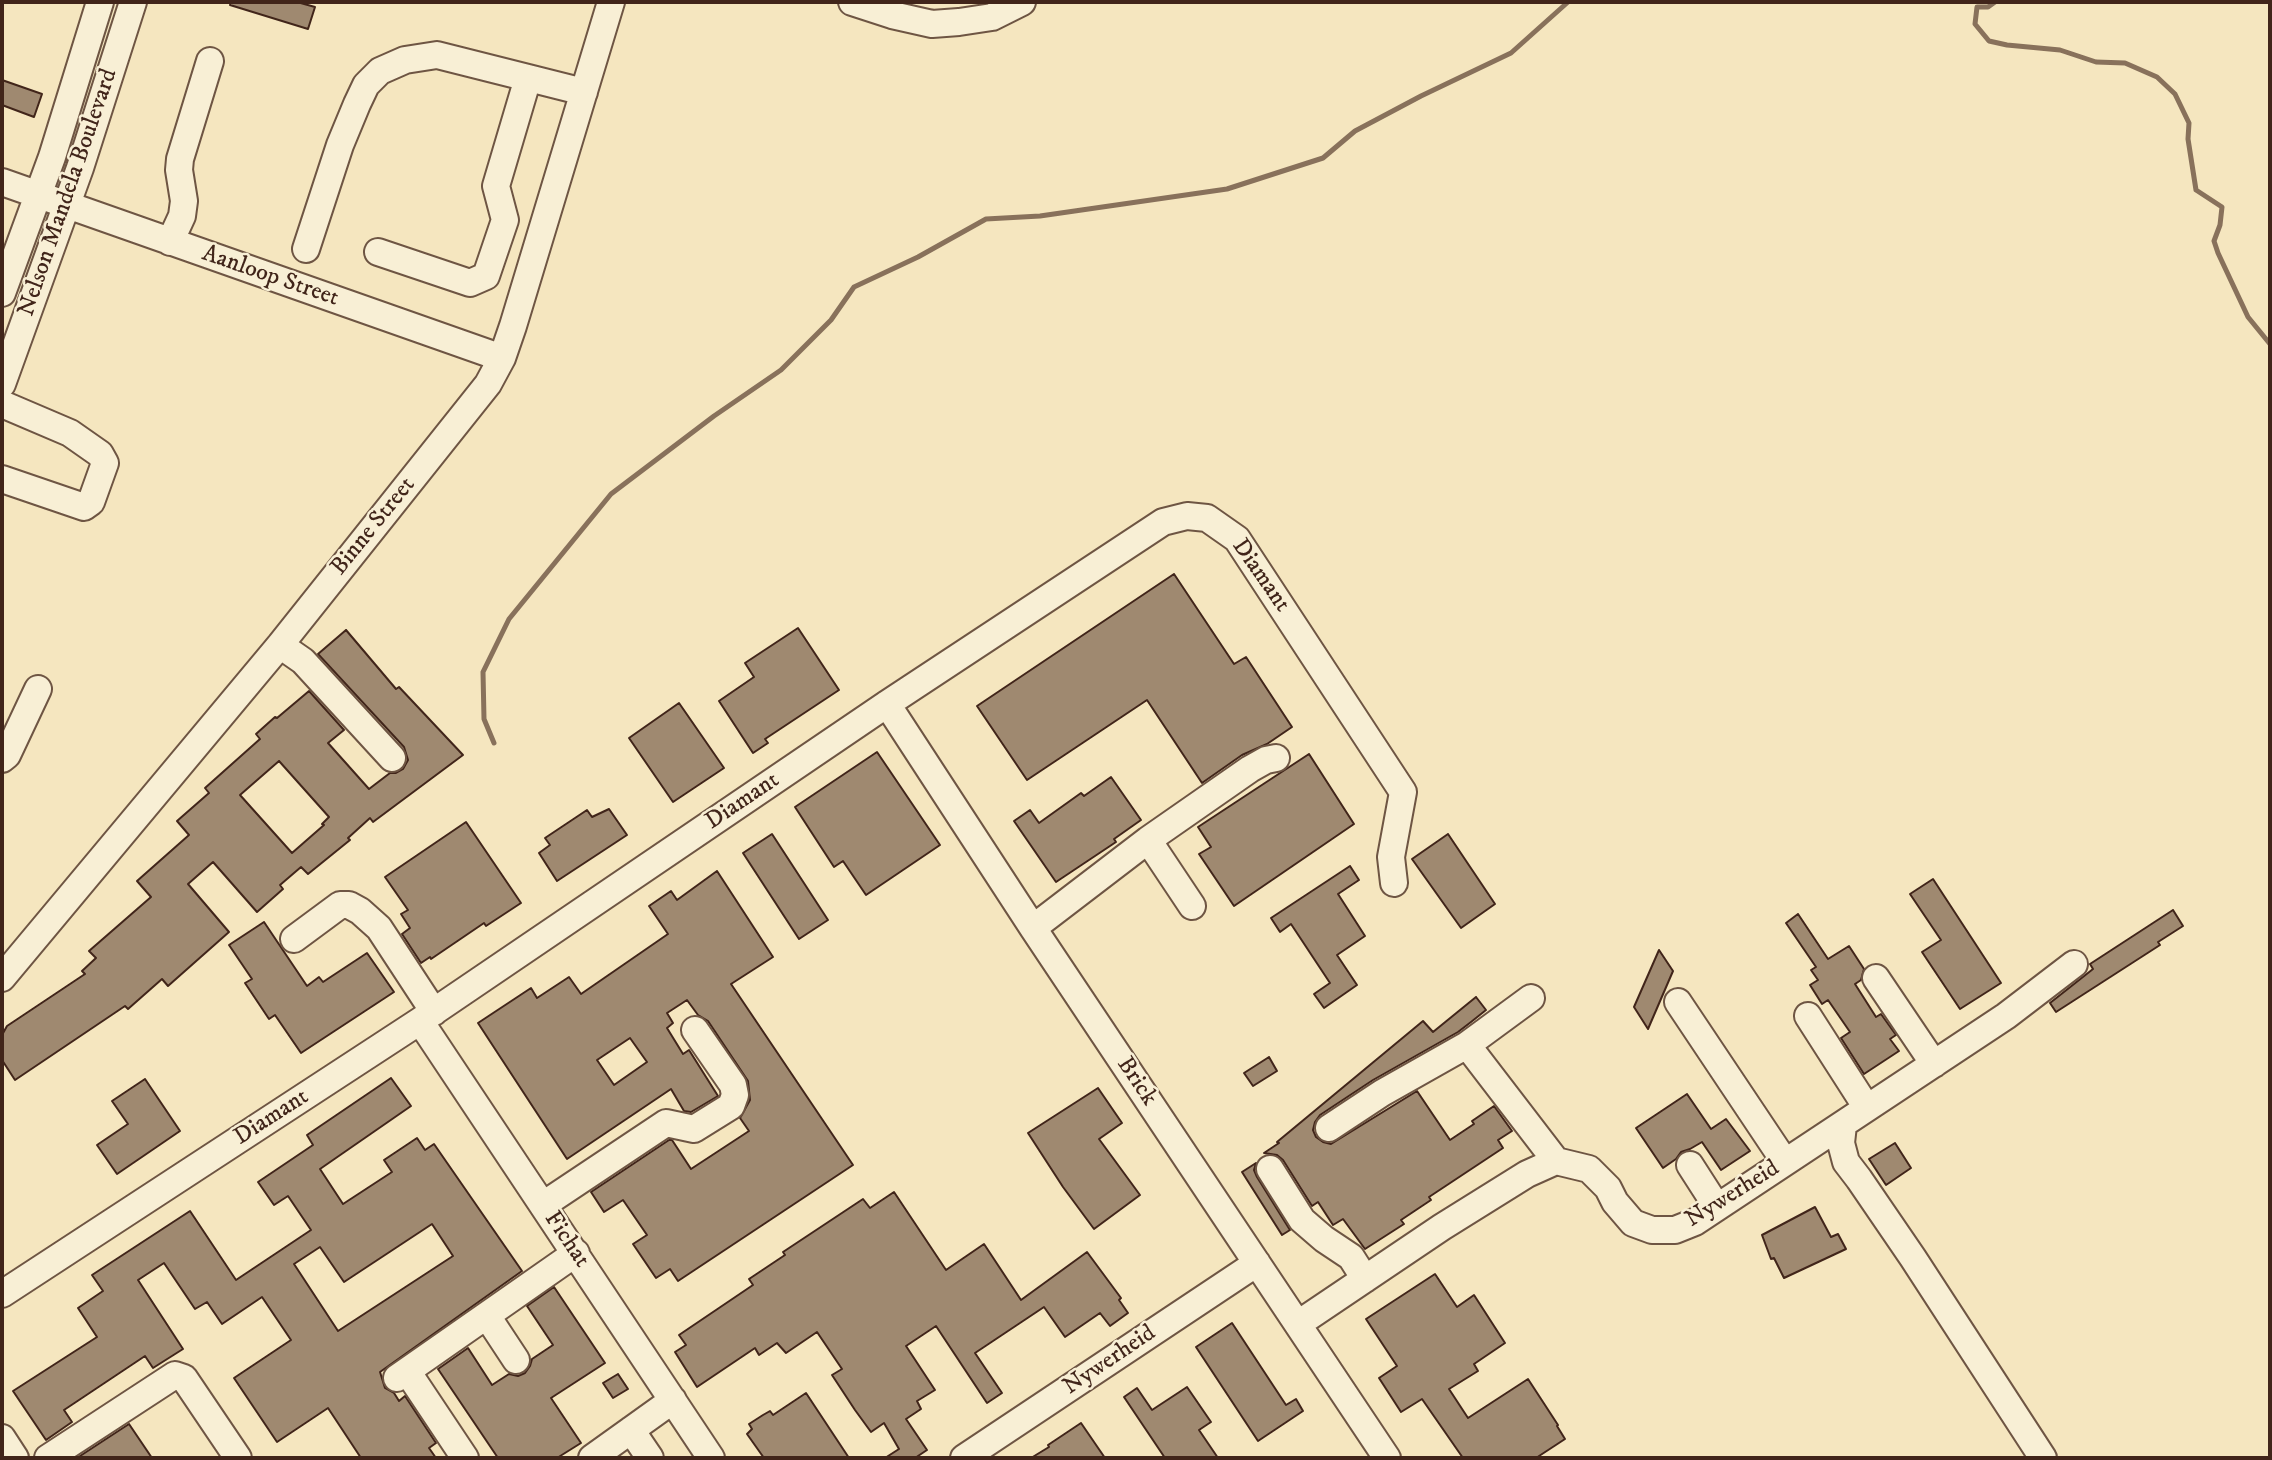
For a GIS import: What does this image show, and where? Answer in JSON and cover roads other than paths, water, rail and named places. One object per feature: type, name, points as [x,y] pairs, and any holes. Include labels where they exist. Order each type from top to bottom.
[{"type":"street","name":"Nelson Mandela Boulevard","points":[[2,293],[52,158],[100,2]]},
{"type":"street","name":"Nelson Mandela Boulevard","points":[[2,384],[100,110],[133,2]]},
{"type":"street","name":"Binne Street","points":[[2,978],[280,645],[488,384],[502,358],[523,295],[611,2]]},
{"type":"street","points":[[852,2],[932,24],[992,17],[1022,2]]},
{"type":"street","points":[[306,249],[345,135],[366,85],[380,71],[405,60],[437,55],[584,92]]},
{"type":"street","points":[[170,242],[182,216],[184,201],[180,159],[210,61]]},
{"type":"street","points":[[378,252],[470,283],[486,276],[505,220],[496,186],[528,78]]},
{"type":"street","name":"Aanloop Street","points":[[2,182],[502,358]]},
{"type":"street","points":[[2,404],[70,433],[100,454],[105,463],[91,502],[84,507],[2,479]]},
{"type":"street","name":"Diamant","points":[[2,1294],[427,1017],[887,704],[1163,522],[1187,516],[1208,518],[1237,539],[1403,792],[1391,858],[1394,883]]},
{"type":"street","points":[[280,645],[303,662],[392,758]]},
{"type":"street","points":[[2,758],[7,755],[38,689]]},
{"type":"street","name":"Brick","points":[[887,704],[1033,928],[1387,1458]]},
{"type":"street","points":[[1033,928],[1148,840],[1250,769],[1276,758]]},
{"type":"street","points":[[1148,840],[1192,906]]},
{"type":"street","name":"Fichat","points":[[294,939],[340,905],[349,905],[360,911],[379,928],[427,1017],[543,1205],[711,1458]]},
{"type":"street","name":"Nywerheid","points":[[1556,1161],[1589,1169],[1608,1188],[1615,1202],[1633,1223],[1652,1230],[1675,1230],[1705,1216],[1843,1125],[1994,1024],[2074,964]]},
{"type":"street","points":[[1876,978],[1934,1064]]},
{"type":"street","points":[[1329,1128],[1382,1093],[1467,1045],[1531,998]]},
{"type":"street","points":[[1678,1002],[1785,1162]]},
{"type":"street","points":[[1808,1016],[1867,1108]]},
{"type":"street","points":[[543,1205],[666,1123],[694,1129],[731,1106],[735,1095],[733,1085],[695,1030]]},
{"type":"street","points":[[1298,1324],[1442,1227],[1527,1174],[1556,1161],[1467,1045]]},
{"type":"street","points":[[1843,1125],[1841,1143],[1846,1163],[1913,1258],[2043,1458]]},
{"type":"street","points":[[1690,1166],[1717,1207]]},
{"type":"street","points":[[1270,1169],[1302,1220],[1324,1239],[1351,1256],[1365,1279]]},
{"type":"street","points":[[465,1458],[402,1375],[576,1254]]},
{"type":"street","name":"Nywerheid","points":[[975,1455],[1257,1263]]},
{"type":"street","points":[[487,1316],[516,1360]]},
{"type":"street","points":[[48,1458],[175,1375],[184,1378],[238,1458]]},
{"type":"street","points":[[592,1458],[673,1401]]},
{"type":"street","points":[[631,1430],[650,1458]]},
{"type":"street","points":[[2,1438],[15,1458]]},
{"type":"waterway","points":[[494,743],[484,719],[483,672],[509,619],[611,494],[714,416],[781,370],[831,320],[854,287],[918,257],[986,219],[1040,216],[1227,189],[1323,158],[1355,131],[1511,53],[1568,2]]},
{"type":"waterway","points":[[1995,2],[1988,7],[1977,7],[1975,24],[1989,41],[2060,50],[2096,62],[2125,63],[2157,77],[2175,94],[2189,123],[2188,139],[2196,190],[2222,207],[2220,225],[2214,241],[2218,253],[2248,317],[2270,344]]}]
